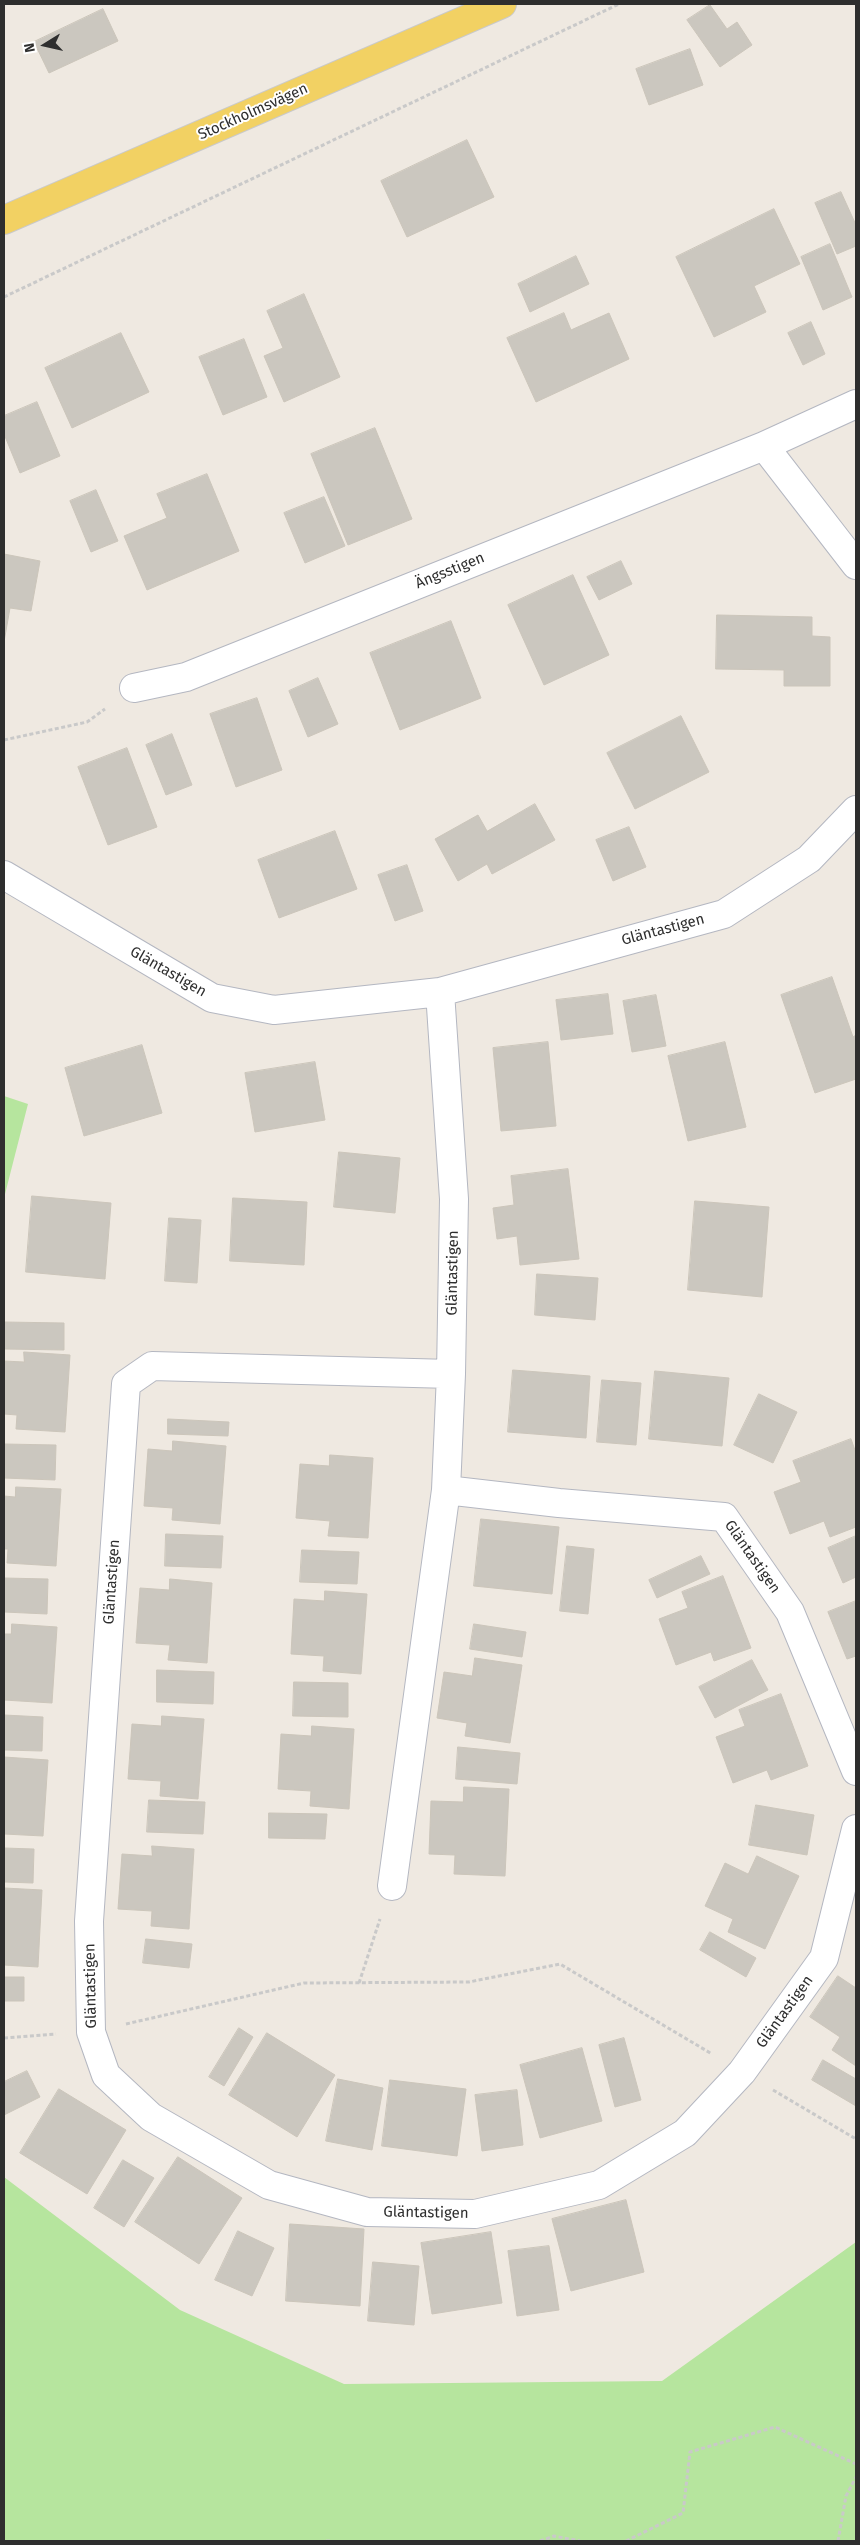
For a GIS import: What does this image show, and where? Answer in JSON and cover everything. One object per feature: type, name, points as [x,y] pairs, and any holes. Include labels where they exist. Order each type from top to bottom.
[{"type":"main road","name":"Stockholmsvägen","points":[[4,220],[502,4]]},
{"type":"street","name":"Ängsstigen","points":[[134,688],[186,677],[764,446],[856,404]]},
{"type":"street","points":[[764,446],[856,565]]},
{"type":"street","name":"Gläntastigen","points":[[4,875],[212,998],[274,1010],[440,992],[724,914],[809,859],[856,810]]},
{"type":"street","name":"Gläntastigen","points":[[392,1886],[446,1490],[451,1374],[454,1199],[440,992]]},
{"type":"street","name":"Gläntastigen","points":[[451,1374],[152,1366],[126,1384],[89,1921],[91,2032],[106,2075],[151,2117],[269,2185],[366,2212],[475,2214],[599,2185],[685,2133],[742,2072],[824,1958],[856,1829]]},
{"type":"street","name":"Gläntastigen","points":[[446,1490],[724,1516],[790,1612],[856,1771]]},
{"type":"path","points":[[4,297],[619,4]]},
{"type":"path","points":[[4,740],[88,722],[134,688]]},
{"type":"path","points":[[359,1982],[392,1886]]},
{"type":"path","points":[[4,2038],[91,2032],[304,1983],[469,1982],[560,1964],[856,2140]]},
{"type":"path","points":[[626,2541],[683,2513],[690,2452],[775,2427],[856,2464]]},
{"type":"path","points":[[838,2541],[846,2496],[856,2478]]},
{"type":"path","points":[[540,2541],[554,2536],[580,2541]]},
{"type":"path","points":[[326,2541],[331,2541]]},
{"type":"green space","points":[[4,1096],[28,1104],[4,1198]]},
{"type":"green space","points":[[4,2177],[180,2310],[344,2384],[662,2381],[856,2242],[856,2541],[4,2541]]},
{"type":"building","points":[[710,5],[727,29],[737,22],[752,45],[720,67],[687,20]]},
{"type":"building","points":[[103,9],[118,41],[49,73],[34,42]]},
{"type":"building","points":[[690,49],[703,85],[649,105],[636,69]]},
{"type":"building","points":[[467,140],[494,197],[407,237],[381,181]]},
{"type":"building","points":[[841,192],[856,225],[856,246],[837,254],[815,203]]},
{"type":"building","points":[[774,209],[800,264],[754,286],[766,312],[714,337],[676,257]]},
{"type":"building","points":[[830,244],[852,297],[823,310],[801,257]]},
{"type":"building","points":[[576,256],[589,284],[530,312],[518,284]]},
{"type":"building","points":[[304,294],[340,377],[284,402],[264,356],[283,348],[267,311]]},
{"type":"building","points":[[564,313],[571,330],[609,313],[629,359],[536,402],[507,338]]},
{"type":"building","points":[[811,322],[825,354],[803,365],[788,333]]},
{"type":"building","points":[[121,333],[149,392],[72,428],[45,368]]},
{"type":"building","points":[[244,339],[267,397],[223,415],[199,357]]},
{"type":"building","points":[[37,402],[60,456],[20,473],[4,434],[4,416]]},
{"type":"building","points":[[375,428],[412,519],[348,545],[311,454]]},
{"type":"building","points":[[207,474],[239,551],[147,590],[124,536],[167,518],[157,494]]},
{"type":"building","points":[[96,490],[118,541],[91,552],[70,501]]},
{"type":"building","points":[[324,497],[345,546],[305,563],[284,513]]},
{"type":"building","points":[[4,554],[40,561],[31,611],[10,608],[4,642]]},
{"type":"building","points":[[621,561],[632,584],[599,600],[587,577]]},
{"type":"building","points":[[573,575],[609,655],[544,685],[508,605]]},
{"type":"building","points":[[717,615],[812,617],[812,636],[830,637],[830,686],[784,686],[784,670],[716,669]]},
{"type":"building","points":[[451,621],[481,698],[400,730],[370,653]]},
{"type":"building","points":[[318,678],[338,724],[308,737],[289,691]]},
{"type":"building","points":[[257,698],[282,770],[236,787],[210,714]]},
{"type":"building","points":[[681,716],[709,772],[635,809],[607,753]]},
{"type":"building","points":[[172,734],[192,785],[166,795],[146,745]]},
{"type":"building","points":[[127,748],[157,827],[108,845],[78,767]]},
{"type":"building","points":[[535,804],[555,840],[492,874],[487,864],[458,881],[435,839],[478,815],[487,831]]},
{"type":"building","points":[[629,827],[646,867],[613,881],[596,840]]},
{"type":"building","points":[[335,831],[357,889],[279,918],[258,860]]},
{"type":"building","points":[[407,865],[423,911],[395,921],[378,875]]},
{"type":"building","points":[[832,977],[853,1037],[856,1035],[856,1079],[815,1093],[781,995]]},
{"type":"building","points":[[608,994],[613,1034],[561,1040],[556,1000]]},
{"type":"building","points":[[656,995],[666,1046],[632,1052],[623,1001]]},
{"type":"building","points":[[548,1042],[556,1126],[501,1131],[493,1048]]},
{"type":"building","points":[[725,1042],[746,1127],[688,1141],[668,1056]]},
{"type":"building","points":[[142,1045],[162,1113],[84,1136],[65,1068]]},
{"type":"building","points":[[315,1062],[325,1120],[255,1132],[245,1073]]},
{"type":"building","points":[[339,1152],[400,1158],[395,1213],[334,1207]]},
{"type":"building","points":[[568,1169],[579,1259],[520,1265],[517,1236],[497,1239],[493,1208],[514,1205],[511,1176]]},
{"type":"building","points":[[32,1196],[111,1203],[105,1279],[26,1272]]},
{"type":"building","points":[[233,1198],[307,1202],[304,1265],[230,1261]]},
{"type":"building","points":[[695,1201],[769,1207],[762,1297],[688,1290]]},
{"type":"building","points":[[169,1218],[201,1220],[197,1283],[165,1281]]},
{"type":"building","points":[[537,1274],[598,1278],[595,1320],[535,1315]]},
{"type":"building","points":[[4,1322],[64,1323],[64,1350],[4,1349]]},
{"type":"building","points":[[24,1352],[70,1355],[65,1432],[16,1429],[17,1415],[4,1414],[4,1361],[24,1362]]},
{"type":"building","points":[[513,1370],[590,1376],[586,1438],[508,1432]]},
{"type":"building","points":[[655,1371],[729,1378],[722,1446],[649,1439]]},
{"type":"building","points":[[602,1380],[641,1383],[636,1445],[597,1442]]},
{"type":"building","points":[[759,1394],[797,1412],[773,1463],[734,1445]]},
{"type":"building","points":[[168,1419],[229,1422],[228,1436],[168,1434]]},
{"type":"building","points":[[851,1439],[856,1453],[856,1527],[830,1537],[824,1521],[790,1534],[774,1492],[801,1482],[793,1461]]},
{"type":"building","points":[[173,1441],[226,1446],[220,1524],[172,1520],[173,1508],[144,1506],[148,1449],[172,1451]]},
{"type":"building","points":[[4,1444],[56,1445],[55,1480],[4,1478]]},
{"type":"building","points":[[330,1455],[373,1458],[368,1538],[328,1536],[330,1521],[296,1518],[300,1464],[329,1466]]},
{"type":"building","points":[[16,1487],[61,1489],[56,1566],[7,1563],[8,1549],[4,1549],[4,1496],[15,1497]]},
{"type":"building","points":[[481,1519],[559,1527],[552,1594],[474,1586]]},
{"type":"building","points":[[166,1534],[223,1536],[221,1568],[165,1566]]},
{"type":"building","points":[[856,1536],[856,1577],[843,1583],[828,1548]]},
{"type":"building","points":[[567,1546],[594,1549],[588,1614],[560,1611]]},
{"type":"building","points":[[302,1550],[359,1552],[357,1584],[300,1582]]},
{"type":"building","points":[[701,1556],[710,1574],[657,1598],[649,1580]]},
{"type":"building","points":[[723,1576],[751,1648],[714,1661],[711,1652],[676,1665],[659,1619],[688,1608],[682,1592]]},
{"type":"building","points":[[4,1578],[48,1579],[47,1614],[4,1612]]},
{"type":"building","points":[[170,1579],[212,1583],[207,1663],[168,1660],[170,1645],[136,1643],[140,1588],[169,1590]]},
{"type":"building","points":[[325,1591],[367,1594],[361,1674],[323,1671],[324,1656],[291,1654],[294,1599],[324,1601]]},
{"type":"building","points":[[856,1601],[856,1656],[847,1659],[828,1612]]},
{"type":"building","points":[[12,1624],[57,1627],[52,1703],[4,1700],[4,1634],[11,1634]]},
{"type":"building","points":[[474,1624],[526,1632],[522,1657],[470,1649]]},
{"type":"building","points":[[475,1658],[522,1665],[510,1743],[465,1736],[467,1723],[437,1718],[444,1672],[472,1676]]},
{"type":"building","points":[[752,1660],[768,1690],[715,1718],[699,1687]]},
{"type":"building","points":[[157,1670],[214,1672],[213,1704],[157,1702]]},
{"type":"building","points":[[294,1682],[348,1683],[348,1717],[293,1716]]},
{"type":"building","points":[[781,1694],[808,1766],[771,1780],[767,1770],[733,1783],[716,1737],[745,1726],[739,1710]]},
{"type":"building","points":[[4,1715],[43,1717],[42,1751],[4,1750]]},
{"type":"building","points":[[162,1716],[204,1719],[198,1799],[160,1796],[161,1781],[128,1779],[132,1724],[161,1726]]},
{"type":"building","points":[[312,1726],[354,1729],[349,1809],[310,1806],[311,1791],[278,1789],[281,1734],[311,1736]]},
{"type":"building","points":[[458,1747],[520,1753],[517,1784],[456,1779]]},
{"type":"building","points":[[4,1757],[48,1760],[43,1836],[4,1834]]},
{"type":"building","points":[[464,1787],[509,1789],[505,1876],[454,1874],[455,1855],[429,1854],[431,1801],[463,1802]]},
{"type":"building","points":[[149,1800],[205,1802],[203,1834],[147,1832]]},
{"type":"building","points":[[756,1805],[814,1815],[807,1855],[749,1845]]},
{"type":"building","points":[[269,1813],[327,1814],[325,1839],[269,1838]]},
{"type":"building","points":[[152,1846],[194,1849],[189,1929],[151,1926],[152,1911],[118,1909],[122,1854],[152,1856]]},
{"type":"building","points":[[4,1848],[34,1849],[33,1883],[4,1882]]},
{"type":"building","points":[[757,1856],[799,1876],[765,1949],[728,1932],[733,1919],[705,1906],[725,1863],[748,1874]]},
{"type":"building","points":[[4,1888],[42,1890],[38,1967],[4,1965]]},
{"type":"building","points":[[710,1932],[756,1958],[746,1977],[700,1950]]},
{"type":"building","points":[[146,1939],[192,1944],[189,1968],[143,1963]]},
{"type":"building","points":[[838,1976],[856,1988],[856,2066],[832,2050],[840,2037],[810,2017]]},
{"type":"building","points":[[4,1977],[24,1977],[24,2001],[4,2001]]},
{"type":"building","points":[[239,2028],[253,2037],[224,2086],[209,2077]]},
{"type":"building","points":[[267,2033],[335,2075],[297,2137],[229,2095]]},
{"type":"building","points":[[624,2038],[641,2100],[615,2107],[599,2045]]},
{"type":"building","points":[[582,2048],[602,2121],[540,2138],[520,2065]]},
{"type":"building","points":[[823,2060],[856,2079],[856,2106],[812,2080]]},
{"type":"building","points":[[27,2071],[40,2097],[4,2115],[4,2082]]},
{"type":"building","points":[[338,2079],[383,2088],[372,2150],[326,2141]]},
{"type":"building","points":[[390,2080],[466,2089],[457,2156],[382,2146]]},
{"type":"building","points":[[59,2089],[126,2130],[87,2194],[20,2153]]},
{"type":"building","points":[[517,2090],[523,2145],[482,2151],[475,2095]]},
{"type":"building","points":[[178,2157],[242,2198],[199,2264],[135,2222]]},
{"type":"building","points":[[123,2160],[154,2178],[124,2227],[94,2208]]},
{"type":"building","points":[[626,2200],[644,2272],[571,2291],[552,2219]]},
{"type":"building","points":[[290,2224],[364,2229],[360,2306],[286,2301]]},
{"type":"building","points":[[238,2231],[274,2248],[252,2296],[215,2280]]},
{"type":"building","points":[[491,2232],[502,2303],[432,2314],[421,2243]]},
{"type":"building","points":[[549,2246],[559,2310],[517,2316],[508,2251]]},
{"type":"building","points":[[373,2262],[419,2266],[414,2325],[368,2321]]}]
